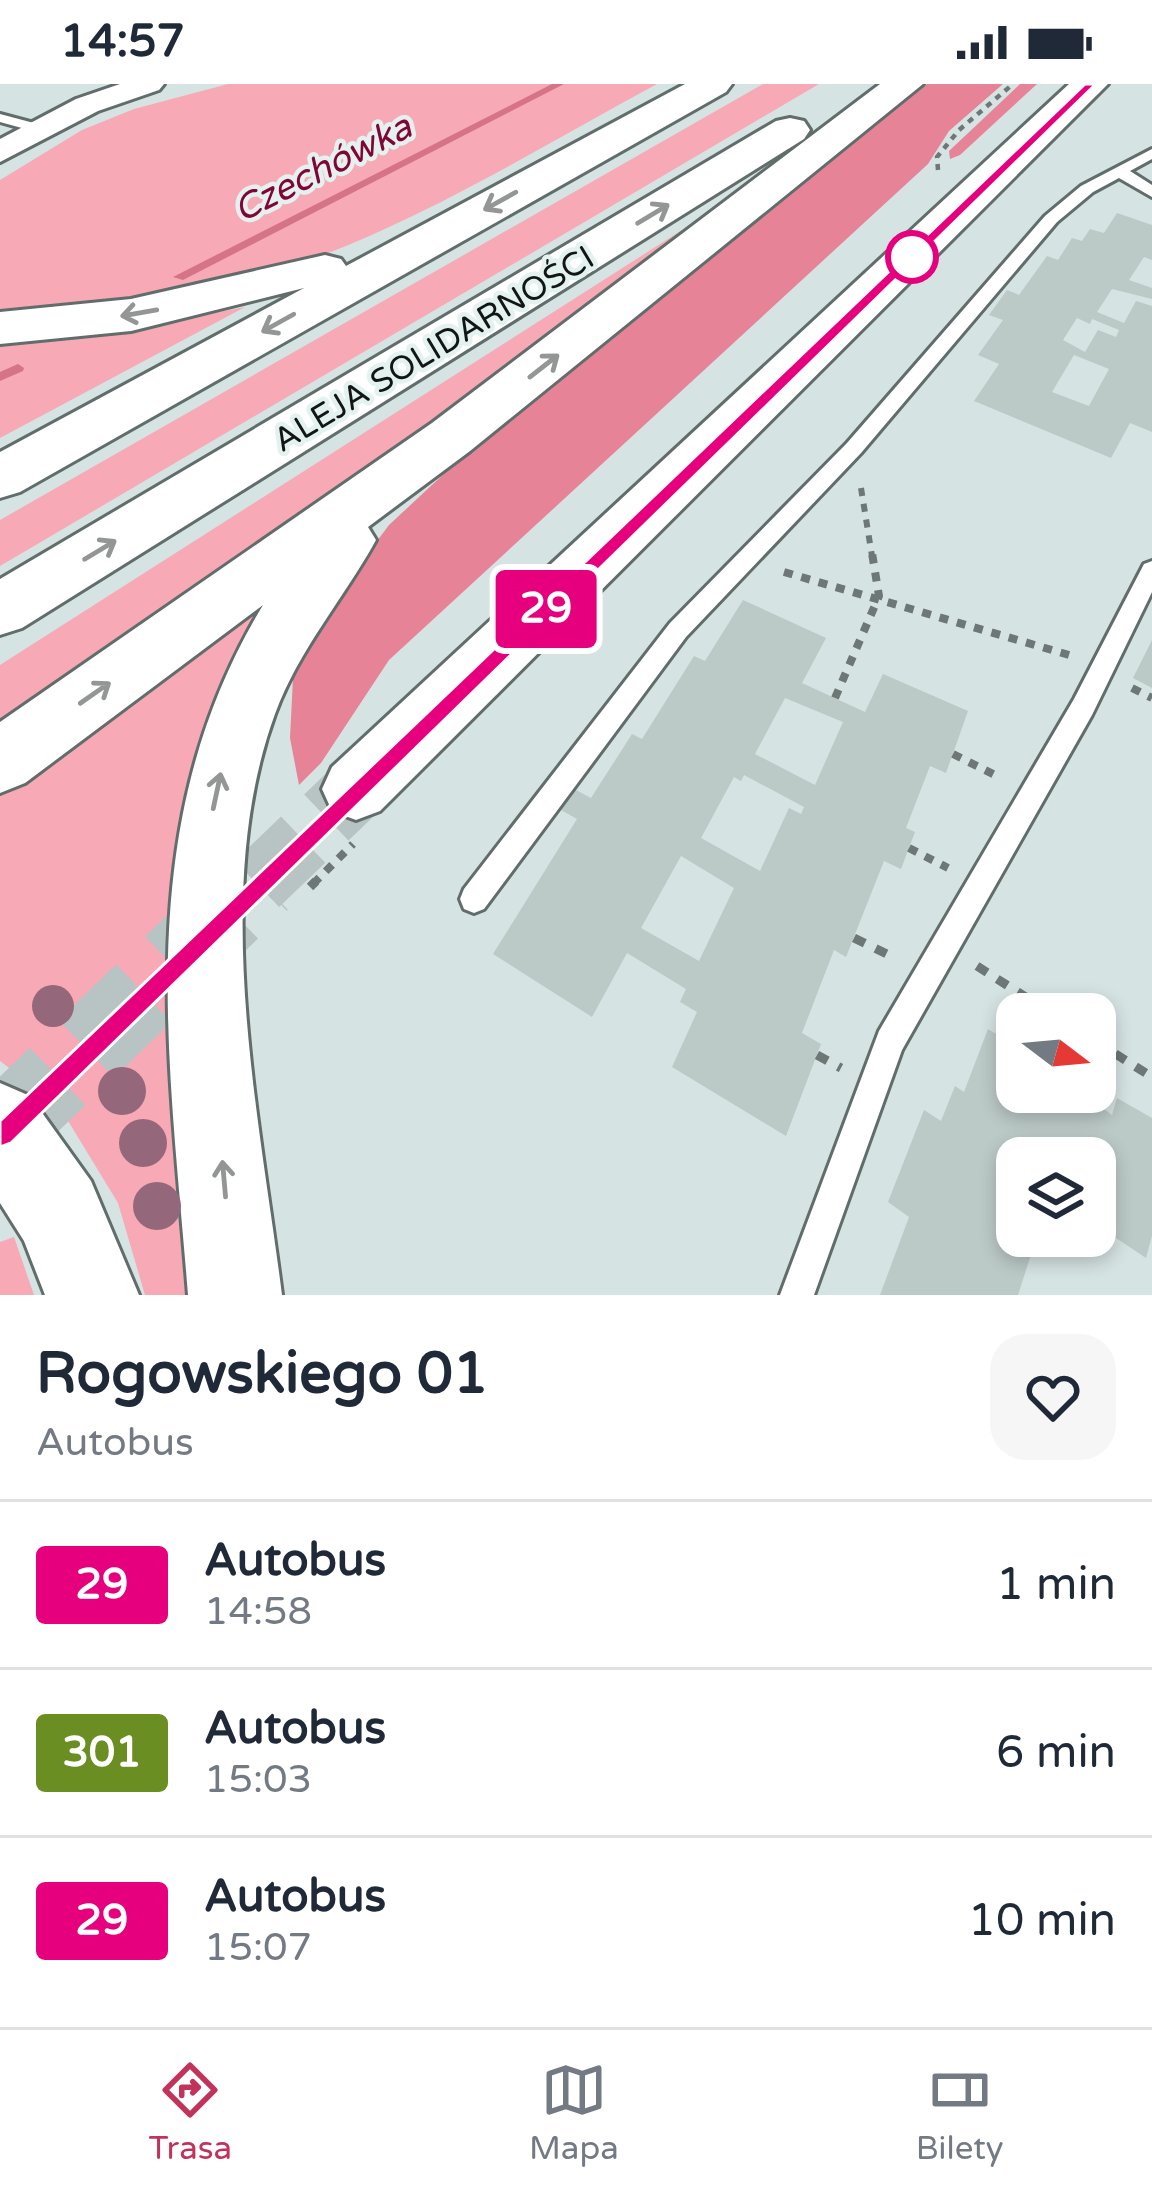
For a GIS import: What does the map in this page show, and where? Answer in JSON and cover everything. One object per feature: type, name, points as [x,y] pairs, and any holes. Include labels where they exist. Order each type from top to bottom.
[{"type":"main road","points":[[0,477],[713,84]]},
{"type":"main road","name":"ALEJA SOLIDARNOŚCI","points":[[0,610],[865,84]]},
{"type":"main road","points":[[0,761],[451,437],[904,84]]},
{"type":"main road","points":[[0,328],[113,318],[184,305],[342,265],[454,226]]},
{"type":"main road","points":[[235,1295],[204,960],[203,890],[220,775],[244,707],[289,616],[358,526],[451,437]]},
{"type":"main road","points":[[0,1126],[59,1213],[92,1295]]},
{"type":"street","points":[[0,152],[87,105],[149,84]]},
{"type":"street","points":[[356,789],[1090,84]]},
{"type":"lane","points":[[0,118],[40,130]]},
{"type":"lane","points":[[473,899],[678,629],[854,448],[1051,219],[1152,152]]},
{"type":"lane","points":[[1119,171],[1152,192]]},
{"type":"lane","points":[[796,1295],[890,1042],[1103,667],[1152,570]]},
{"type":"path","points":[[836,698],[879,596],[854,448]]},
{"type":"path","points":[[742,562],[879,596],[1103,667]]},
{"type":"path","points":[[952,754],[1033,793]]},
{"type":"path","points":[[946,946],[1019,993]]},
{"type":"path","points":[[1116,1054],[1152,1077]]},
{"type":"shaded area","points":[[228,84],[657,84],[423,211],[301,263],[173,297],[0,316],[0,180],[82,130],[134,109]]},
{"type":"shaded area","points":[[763,84],[819,84],[0,566],[0,520]]},
{"type":"shaded area","points":[[927,84],[1003,84],[949,131],[928,164],[389,660],[321,763],[299,785],[290,738],[293,678],[335,597],[389,525],[462,457]]},
{"type":"shaded area","points":[[1020,84],[1037,84],[950,159],[949,151]]},
{"type":"shaded area","points":[[718,207],[346,495],[0,729],[0,665]]},
{"type":"shaded area","points":[[245,307],[0,438],[0,346],[129,330]]},
{"type":"shaded area","points":[[262,602],[221,684],[187,827],[177,1116],[188,1295],[145,1295],[118,1203],[59,1106],[0,1061],[0,786]]},
{"type":"shaded area","points":[[14,1237],[34,1295],[0,1295],[0,1242]]},
{"type":"building","points":[[1117,213],[1152,225],[1152,260],[1144,257],[1129,280],[1152,288],[1152,299],[1112,289],[1097,312],[1124,323],[1136,301],[1152,306],[1152,432],[1130,423],[1111,458],[974,401],[999,364],[978,355],[1003,320],[989,315],[1007,290],[1019,295],[1047,256],[1058,260],[1072,238],[1082,241],[1090,229],[1104,233]],"holes":[[[1077,318],[1090,324],[1092,319],[1119,330],[1116,337],[1098,330],[1085,352],[1063,340]],[[1074,355],[1109,369],[1089,406],[1052,392]]]},
{"type":"building","points":[[743,600],[826,638],[802,683],[865,712],[883,674],[968,711],[946,773],[930,766],[906,828],[915,832],[901,869],[884,861],[846,957],[834,950],[802,1033],[821,1044],[786,1136],[672,1067],[697,1012],[680,1002],[686,989],[627,953],[592,1017],[493,954],[577,819],[561,810],[574,789],[591,798],[632,734],[642,739],[694,656],[705,661]],"holes":[[[785,698],[843,722],[815,785],[755,754]],[[744,775],[804,807],[801,814],[789,808],[760,871],[701,838],[734,777],[741,781]],[[681,856],[734,888],[699,961],[641,928]]]},
{"type":"building","points":[[1152,640],[1152,688],[1133,678]]},
{"type":"building","points":[[988,1029],[996,1034],[996,1113],[1112,1115],[1117,1098],[1152,1118],[1152,1236],[1146,1258],[1116,1238],[1116,1137],[996,1137],[996,1257],[1030,1257],[1018,1295],[880,1295],[909,1217],[888,1202],[924,1110],[941,1121],[955,1086],[964,1092]]},
{"type":"waterway","name":"Czechówka","points":[[179,277],[559,84]]},
{"type":"waterway","name":"Czechówka","points":[[0,377],[18,368]]},
{"type":"tunnel","points":[[257,884],[356,789]]},
{"type":"tunnel","points":[[0,1132],[260,881]]},
{"type":"bus line","name":"29","points":[[0,1132],[1090,84]]}]
